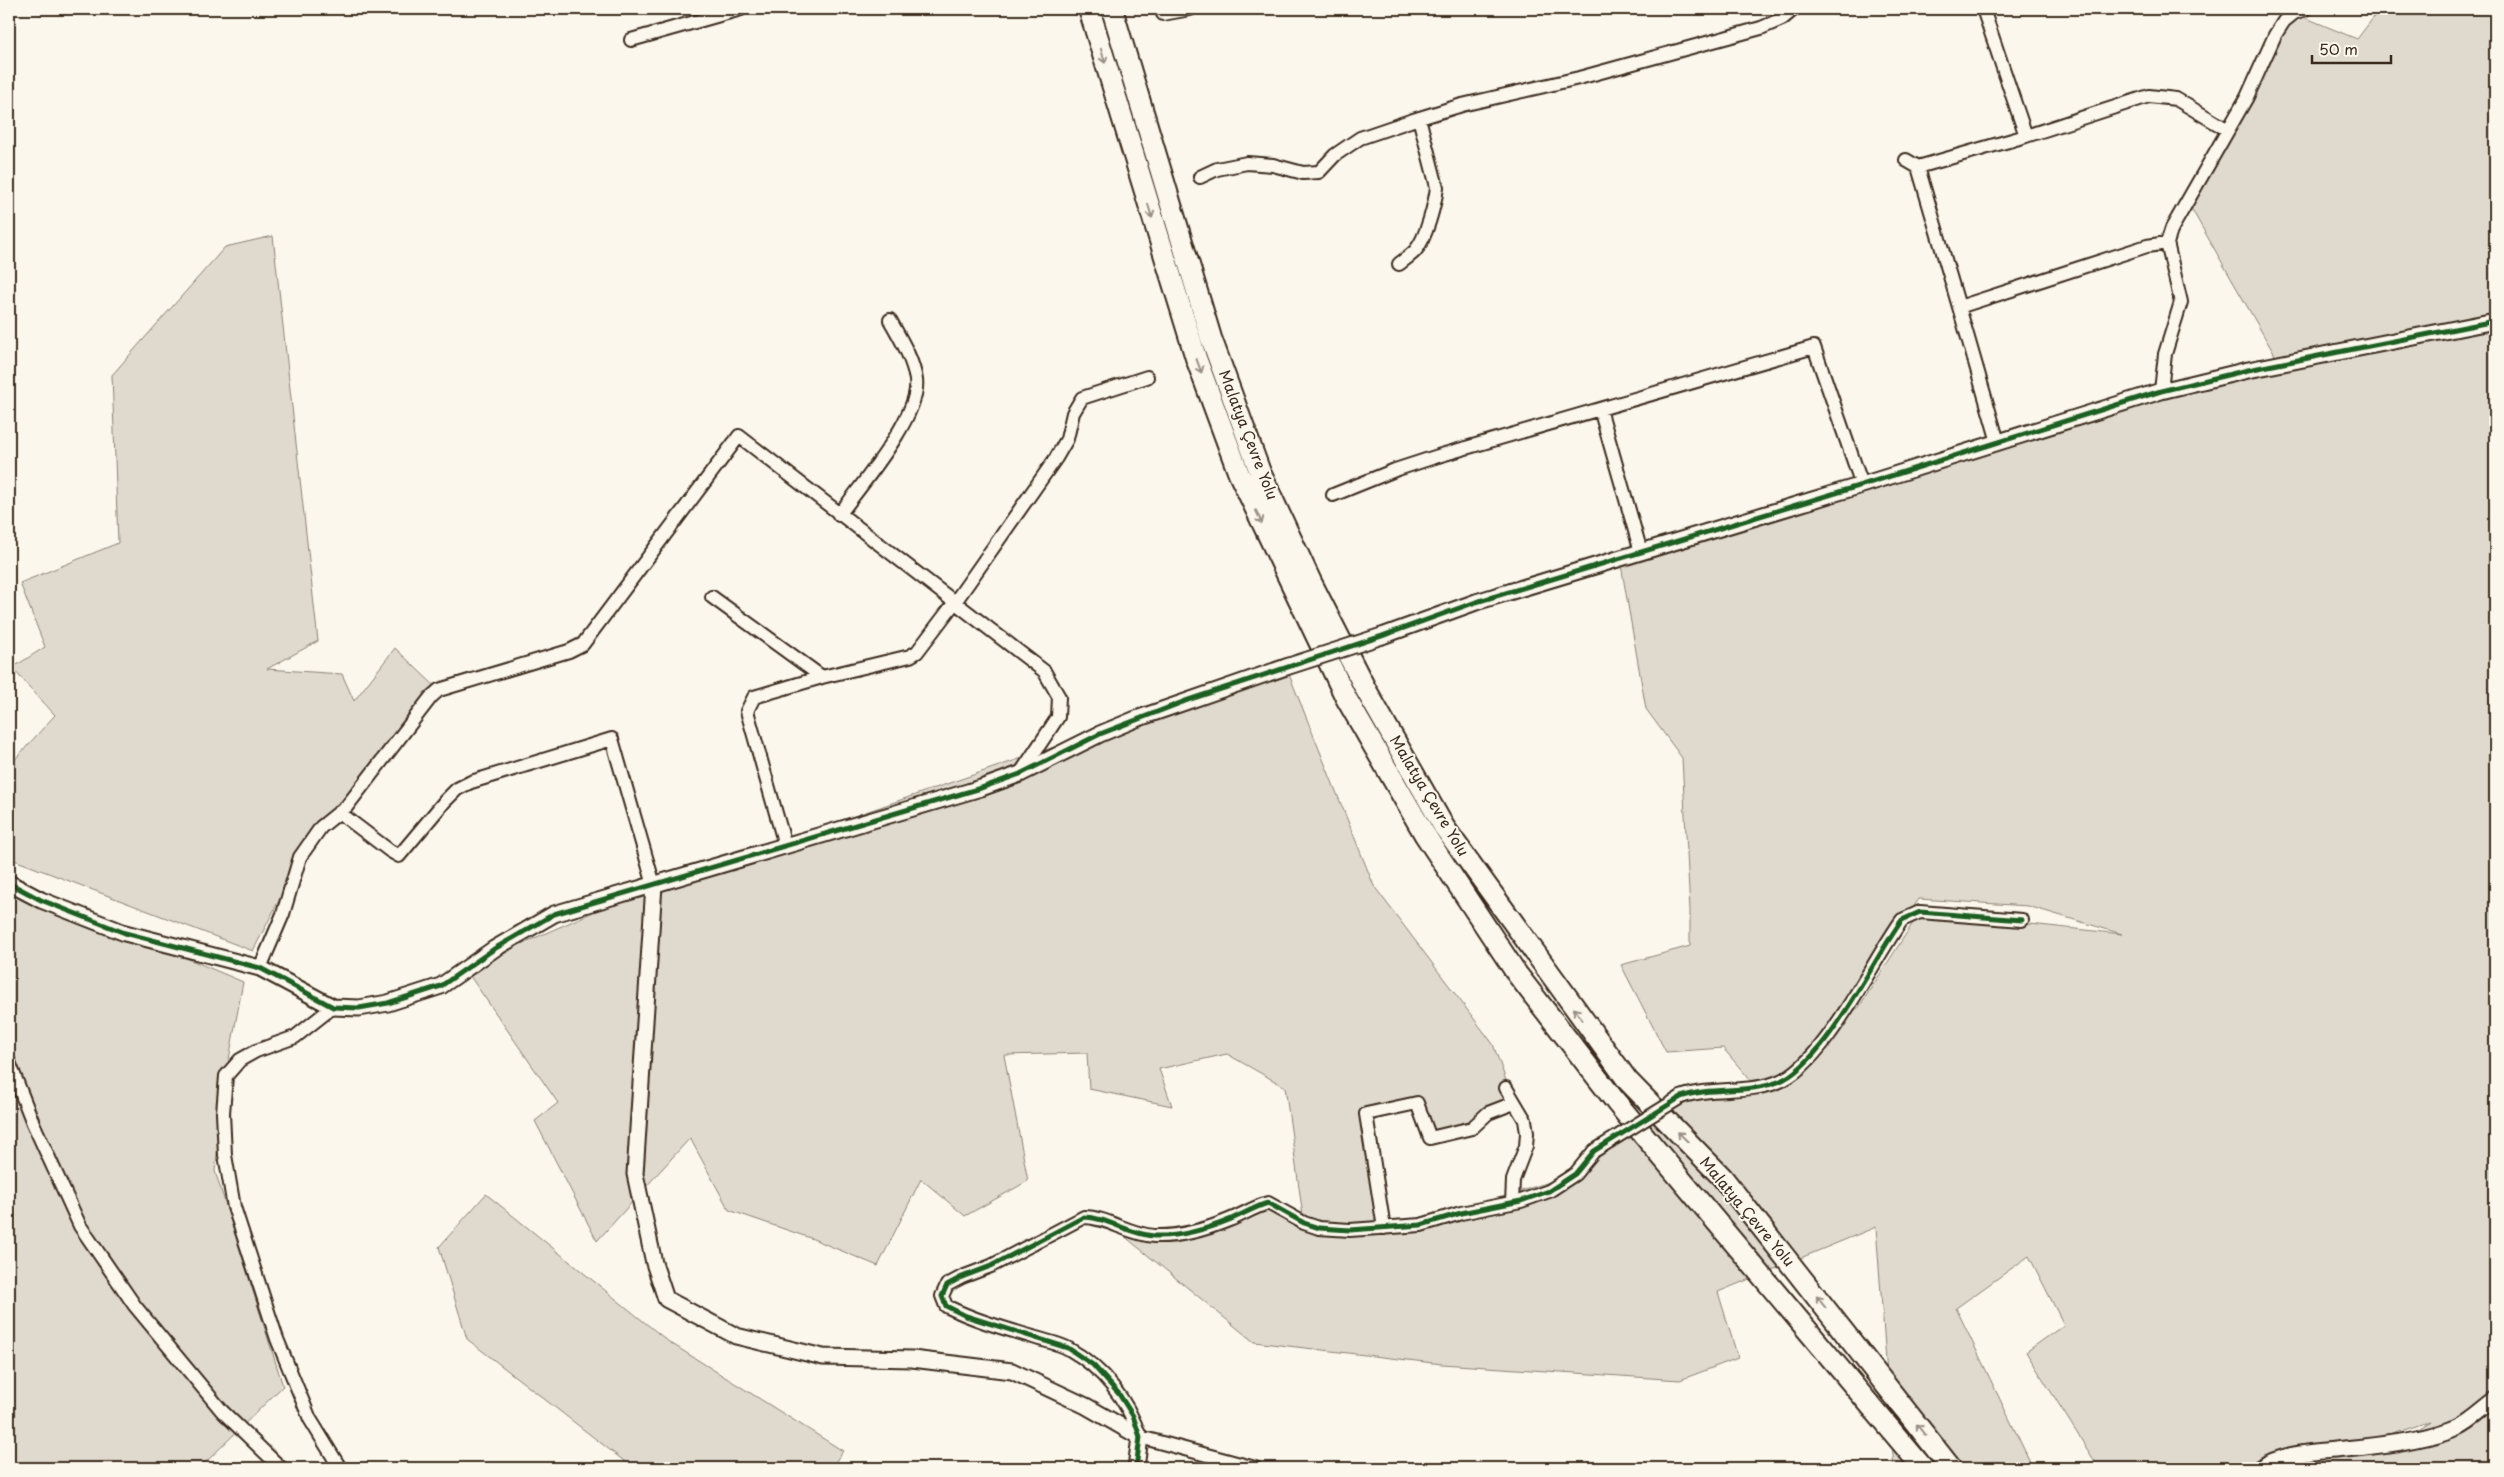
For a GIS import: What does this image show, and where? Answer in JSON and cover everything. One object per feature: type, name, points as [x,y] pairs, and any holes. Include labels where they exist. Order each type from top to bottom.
[{"type":"highway","name":"Malatya Çevre Yolu","points":[[1089,9],[1196,358],[1239,474],[1346,698],[1425,835],[1517,974],[1616,1102],[1923,1468]]},
{"type":"highway","name":"Malatya Çevre Yolu","points":[[1112,9],[1211,338],[1260,472],[1311,582],[1366,690],[1444,828],[1628,1081],[1722,1177],[1951,1468]]},
{"type":"street","points":[[631,40],[723,11],[741,9]]},
{"type":"street","points":[[1163,14],[1190,9]]},
{"type":"street","points":[[1200,177],[1217,169],[1247,163],[1273,164],[1303,173],[1319,172],[1335,155],[1360,138],[1419,118],[1761,28],[1782,19],[1794,9]]},
{"type":"street","points":[[1983,9],[2026,136]]},
{"type":"street","points":[[2161,391],[2165,354],[2181,302],[2167,243],[2172,228],[2247,97],[2280,28],[2294,13],[2305,9]]},
{"type":"street","points":[[1918,167],[2026,136],[2149,96],[2176,99],[2228,130]]},
{"type":"street","points":[[1398,264],[1416,251],[1424,235],[1436,196],[1437,187],[1419,118]]},
{"type":"street","points":[[1906,160],[1918,167],[1998,442]]},
{"type":"street","points":[[1959,307],[2146,246],[2167,243]]},
{"type":"street","points":[[839,515],[905,422],[914,404],[916,380],[902,342],[890,320]]},
{"type":"street","points":[[9,883],[41,900],[125,933],[260,968],[333,1008],[359,1008],[381,1004],[441,986],[494,949],[554,914],[981,788],[1020,774],[1100,734],[1136,719],[1382,636],[1476,602],[1862,486],[2161,391],[2241,372],[2495,321]]},
{"type":"street","points":[[1334,495],[1429,459],[1814,347],[1862,486]]},
{"type":"street","points":[[785,845],[747,710],[754,697],[910,656],[917,652],[955,602],[1056,458],[1067,439],[1073,413],[1082,398],[1148,377]]},
{"type":"street","points":[[1600,409],[1641,552]]},
{"type":"street","points":[[260,968],[283,914],[300,857],[321,827],[340,813],[422,706],[440,690],[569,651],[583,644],[739,436],[839,515],[1044,671],[1059,697],[1058,717],[1020,774]]},
{"type":"street","points":[[712,598],[822,678]]},
{"type":"street","points":[[340,813],[390,852],[399,856],[458,789],[471,782],[612,739],[654,885],[635,1174],[654,1263],[666,1299],[736,1336],[823,1357],[912,1359],[1012,1370],[1086,1406],[1140,1437],[1255,1468]]},
{"type":"street","points":[[1136,1468],[1140,1437],[1133,1416],[1119,1394],[1093,1365],[1068,1348],[966,1316],[946,1306],[942,1296],[948,1285],[962,1277],[991,1266],[1084,1217],[1094,1217],[1132,1233],[1156,1236],[1181,1234],[1228,1221],[1268,1203],[1304,1223],[1318,1228],[1350,1230],[1421,1225],[1461,1213],[1512,1203],[1549,1191],[1575,1174],[1594,1151],[1681,1097],[1696,1092],[1758,1088],[1780,1081],[1800,1068],[1821,1046],[1902,920],[1920,912],[2022,920]]},
{"type":"street","points":[[333,1008],[296,1037],[256,1051],[240,1060],[226,1076],[223,1112],[225,1155],[234,1207],[277,1339],[310,1419],[340,1468]]},
{"type":"street","points":[[9,1062],[33,1123],[80,1226],[135,1306],[222,1411],[281,1468]]},
{"type":"street","points":[[1506,1088],[1525,1120],[1528,1133],[1526,1146],[1514,1180],[1512,1203]]},
{"type":"street","points":[[1384,1228],[1366,1114],[1417,1103],[1430,1138],[1472,1128],[1488,1113],[1514,1104]]},
{"type":"street","points":[[2260,1468],[2269,1462],[2297,1454],[2361,1448],[2439,1433],[2459,1426],[2495,1400]]},
{"type":"shaded area","points":[[2380,9],[2495,9],[2495,320],[2280,364],[2187,201],[2294,13],[2357,39]]},
{"type":"shaded area","points":[[273,236],[318,641],[267,669],[342,674],[354,701],[395,648],[439,690],[308,844],[253,951],[9,858],[9,766],[55,715],[12,668],[45,647],[20,583],[118,543],[112,375],[225,247]]},
{"type":"shaded area","points":[[2495,322],[2495,1468],[2099,1468],[2026,1352],[2064,1325],[2029,1256],[1956,1308],[2033,1468],[1894,1468],[1876,1227],[1718,1292],[1738,1358],[1680,1380],[1442,1364],[1254,1342],[1107,1222],[1132,1233],[1181,1234],[1268,1203],[1303,1216],[1285,1087],[1227,1054],[1159,1069],[1172,1106],[1089,1089],[1087,1053],[1004,1055],[1028,1181],[965,1216],[921,1179],[878,1266],[813,1239],[729,1210],[690,1138],[597,1241],[535,1121],[558,1103],[465,969],[654,885],[1286,667],[1374,886],[1493,1044],[1514,1103],[1448,1134],[1430,1138],[1417,1103],[1366,1114],[1383,1223],[1410,1226],[1575,1174],[1681,1097],[1734,1091],[1751,1081],[1723,1048],[1666,1052],[1621,965],[1690,946],[1690,910],[1682,758],[1646,709],[1620,559],[2211,379]],"holes":[[[1919,899],[2028,906],[2122,934],[1920,912],[1859,1007],[1827,1031]],[[2431,1421],[2394,1445],[2338,1452]]]},
{"type":"shaded area","points":[[9,883],[243,982],[226,1076],[215,1171],[283,1386],[200,1468],[9,1468]]},
{"type":"shaded area","points":[[486,1194],[669,1342],[843,1451],[831,1468],[633,1468],[467,1339],[439,1247]]},
{"type":"cycle path","points":[[9,883],[41,900],[125,933],[260,968],[333,1007],[359,1008],[388,1003],[441,986],[494,949],[554,914],[981,788],[1020,774],[1100,734],[1188,700],[1382,636],[1476,602],[1862,485],[2161,391],[2248,370],[2495,321]]},
{"type":"cycle path","points":[[1136,1468],[1140,1437],[1133,1416],[1119,1394],[1093,1365],[1068,1348],[966,1316],[946,1306],[942,1296],[947,1285],[991,1266],[1084,1217],[1101,1220],[1144,1235],[1163,1236],[1192,1232],[1229,1220],[1268,1203],[1304,1223],[1319,1228],[1350,1230],[1421,1225],[1461,1213],[1521,1201],[1549,1191],[1575,1174],[1594,1151],[1681,1097],[1705,1092],[1766,1086],[1796,1072],[1830,1034],[1902,920],[1920,912],[2022,920]]}]
